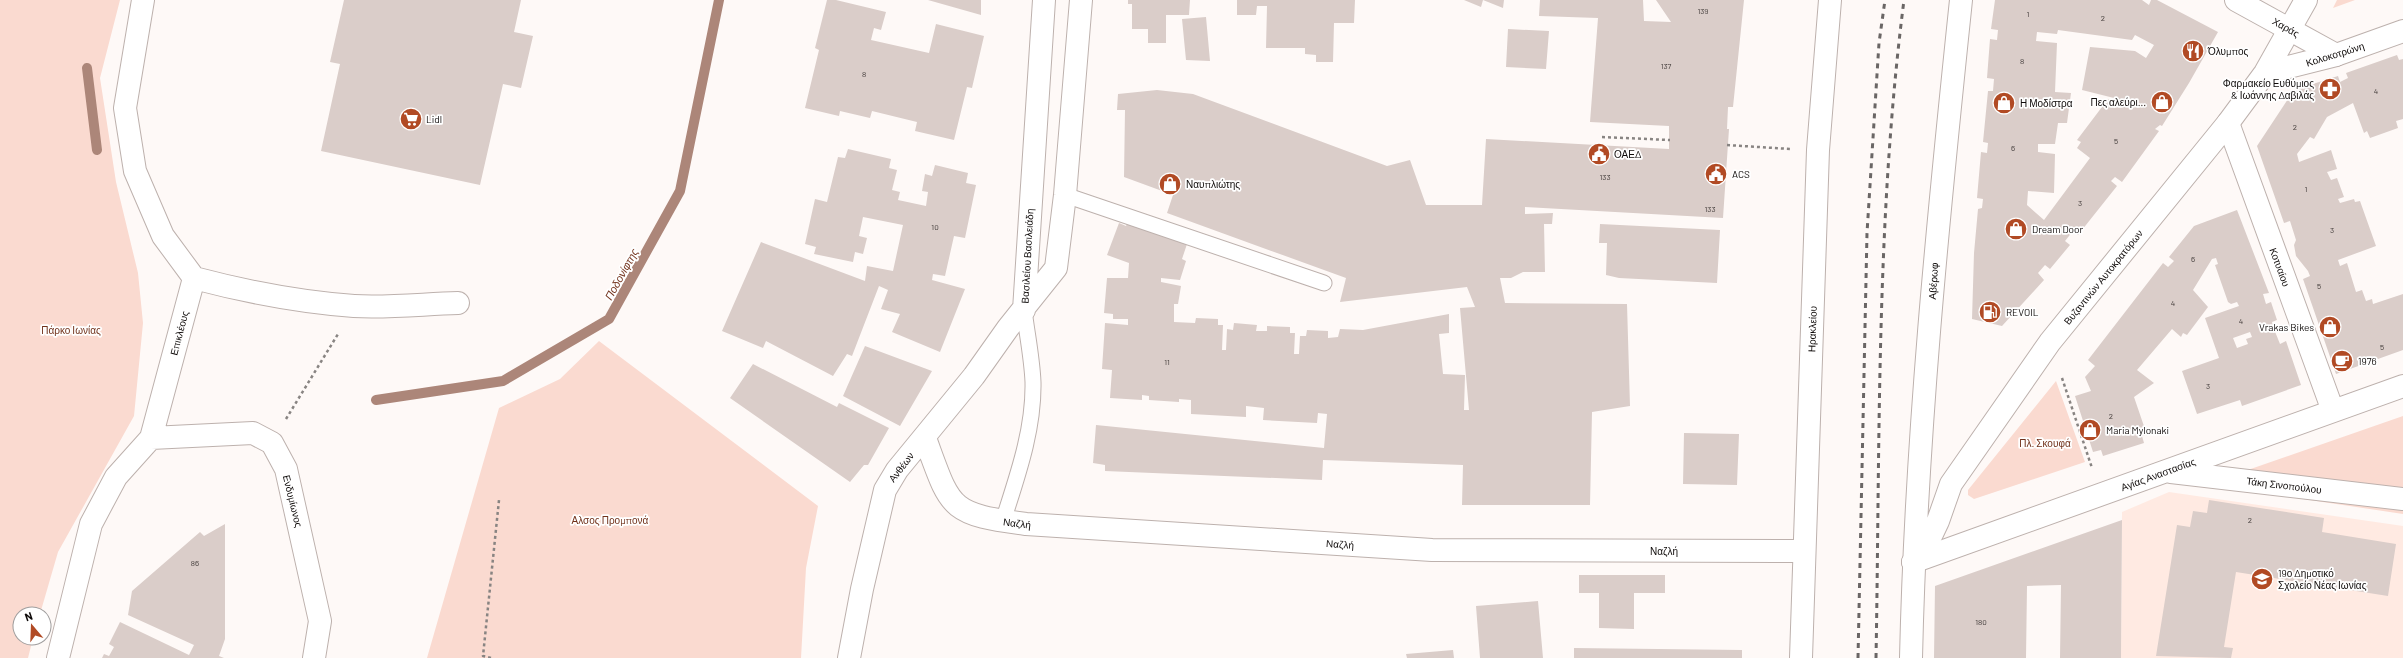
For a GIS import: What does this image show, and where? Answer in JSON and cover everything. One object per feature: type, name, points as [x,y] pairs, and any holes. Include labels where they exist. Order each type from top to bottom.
[{"type":"street","points":[[143,0],[125,108],[135,171],[163,236],[194,278],[251,293],[356,306],[458,303]]},
{"type":"street","name":"Βασιλείου Βασιλειάδη","points":[[1024,310],[1044,0]]},
{"type":"street","name":"Βασιλείου Βασιλειάδη","points":[[1024,310],[1056,268],[1065,195],[1081,0]]},
{"type":"street","name":"Ηρακλείου","points":[[1802,658],[1804,551],[1818,150],[1830,0]]},
{"type":"street","name":"Αβέρωφ","points":[[1913,562],[1936,245],[1961,0]]},
{"type":"street","name":"Χαράς","points":[[2236,0],[2336,55]]},
{"type":"street","name":"Βυζαντινών Αυτοκρατόρων","points":[[1913,562],[1929,540],[1938,521],[1951,484],[2050,342],[2228,123],[2265,73],[2306,0]]},
{"type":"street","name":"Κολοκοτρώνη","points":[[2265,73],[2336,55],[2403,31]]},
{"type":"street","name":"Κοτυαίου","points":[[2228,123],[2333,411]]},
{"type":"street","name":"Επικλέους","points":[[58,658],[91,524],[116,477],[151,438],[194,278]]},
{"type":"street","name":"Ανθέων","points":[[849,658],[862,589],[885,490],[897,470],[925,438],[1024,310]]},
{"type":"street","name":"Αγίας Αναστασίας","points":[[1913,562],[2403,386]]},
{"type":"street","points":[[151,438],[253,433],[272,443]]},
{"type":"street","name":"Ναζλή","points":[[925,438],[944,489],[955,504],[980,518],[1002,521],[1432,550],[1804,551]]},
{"type":"street","name":"Ενδυμίωνος","points":[[272,443],[286,469],[320,621],[314,658]]},
{"type":"street","name":"Τάκη Σινοπούλου","points":[[2166,472],[2403,499]]},
{"type":"street","points":[[1911,658],[1913,562]]},
{"type":"lane","points":[[1065,195],[1324,283]]},
{"type":"lane","points":[[1002,521],[1022,463],[1033,406],[1033,381],[1024,310]]},
{"type":"path","points":[[1602,137],[1670,140]]},
{"type":"path","points":[[1727,145],[1818,150]]},
{"type":"path","points":[[272,443],[356,306]]},
{"type":"path","points":[[2050,342],[2101,495]]},
{"type":"path","points":[[491,658],[483,656],[499,500]]},
{"type":"shaded area","name":"19ο Δημοτικό Σχολείο Νέας Ιωνίας","points":[[2169,492],[2403,526],[2403,658],[2121,658],[2122,512]]},
{"type":"green space","name":"Πάρκο Ιωνίας","points":[[0,0],[120,0],[100,78],[116,182],[138,273],[143,323],[134,416],[58,552],[42,606],[12,606],[12,646],[31,646],[28,658],[0,658]]},
{"type":"green space","points":[[2337,0],[2355,0],[2333,8]]},
{"type":"green space","name":"Αλσος Προμπονά","points":[[599,341],[818,506],[806,568],[801,658],[427,658],[499,408],[560,379]]},
{"type":"green space","name":"Πλ. Σκουφά","points":[[2056,381],[2085,462],[1974,499],[1968,495],[1968,490]]},
{"type":"green space","points":[[2403,416],[2403,514],[2230,488],[2242,472]]},
{"type":"building","name":"Lidl","points":[[344,0],[521,0],[514,32],[533,36],[521,88],[503,84],[480,185],[321,151],[340,64],[330,62]]},
{"type":"building","points":[[827,0],[836,0],[886,12],[881,30],[874,28],[871,40],[929,53],[936,24],[984,36],[972,88],[967,87],[954,140],[915,131],[917,122],[872,111],[870,118],[840,111],[839,116],[805,108],[819,50],[815,48]]},
{"type":"building","points":[[928,0],[981,0],[981,15]]},
{"type":"building","points":[[1128,0],[1190,0],[1189,15],[1166,15],[1166,43],[1148,43],[1148,29],[1132,29],[1132,4],[1128,4]]},
{"type":"building","points":[[1237,0],[1355,0],[1354,23],[1334,23],[1333,62],[1316,62],[1316,55],[1305,54],[1305,48],[1266,48],[1267,6],[1257,6],[1256,15],[1237,15]]},
{"type":"building","points":[[1464,0],[1483,0],[1481,7]]},
{"type":"building","points":[[1483,0],[1504,0],[1503,8]]},
{"type":"building","points":[[1540,0],[1643,0],[1644,21],[1671,22],[1656,0],[1744,0],[1733,107],[1728,107],[1727,129],[1729,129],[1723,218],[1525,207],[1525,214],[1553,213],[1552,224],[1544,224],[1545,272],[1523,272],[1511,278],[1500,278],[1505,303],[1627,304],[1630,406],[1592,412],[1590,505],[1462,505],[1463,465],[1323,460],[1322,480],[1105,471],[1105,465],[1093,463],[1096,425],[1324,448],[1327,414],[1318,413],[1317,423],[1263,420],[1264,408],[1246,406],[1246,417],[1191,414],[1191,400],[1179,399],[1179,402],[1149,400],[1149,396],[1142,395],[1142,400],[1110,398],[1112,370],[1102,369],[1105,323],[1128,325],[1128,319],[1113,319],[1113,314],[1104,313],[1107,278],[1128,278],[1129,263],[1107,255],[1119,223],[1126,226],[1128,221],[1188,241],[1182,259],[1186,261],[1180,280],[1161,278],[1161,282],[1181,286],[1178,304],[1174,304],[1174,322],[1195,323],[1196,318],[1218,319],[1218,325],[1223,325],[1222,350],[1226,350],[1227,329],[1233,330],[1234,323],[1257,325],[1256,331],[1267,331],[1267,326],[1290,327],[1290,333],[1295,333],[1294,354],[1299,354],[1300,336],[1306,336],[1307,330],[1328,331],[1328,338],[1338,337],[1340,329],[1363,330],[1449,314],[1449,333],[1439,334],[1443,374],[1465,375],[1464,410],[1469,410],[1460,308],[1475,307],[1467,287],[1340,302],[1346,278],[1167,213],[1173,195],[1124,177],[1125,110],[1117,110],[1118,94],[1157,90],[1193,94],[1387,166],[1410,160],[1426,205],[1482,205],[1486,139],[1669,149],[1669,126],[1590,122],[1598,18],[1539,16]]},
{"type":"building","points":[[1995,0],[2142,0],[2149,5],[2151,0],[2157,0],[2218,32],[2162,126],[2160,125],[2155,129],[2159,131],[2122,182],[2115,177],[2111,181],[2117,186],[2078,235],[2073,231],[2065,241],[2070,245],[2050,269],[2045,265],[2038,273],[2044,280],[2002,326],[1972,319],[1974,253],[1978,209],[1982,208],[1983,199],[1977,198],[1981,152],[1987,153],[1988,143],[1983,142],[1988,91],[1993,91],[1994,79],[1987,78],[1990,39],[1997,40],[1998,30],[1991,29]],"holes":[[[2058,30],[2132,40],[2135,35],[2154,45],[2146,58],[2135,51],[2090,47],[2082,90],[2114,98],[2112,102],[2108,99],[2077,140],[2081,142],[2077,148],[2090,158],[2044,220],[2027,205],[2028,191],[2054,193],[2055,154],[2038,152],[2038,144],[2055,144],[2058,123],[2067,123],[2071,93],[2055,92],[2057,43],[2036,41],[2037,32],[2057,34]]]},
{"type":"building","points":[[1206,17],[1210,61],[1186,60],[1182,19]]},
{"type":"building","points":[[1508,29],[1549,31],[1546,69],[1506,67]]},
{"type":"building","points":[[2397,55],[2399,60],[2403,59],[2403,119],[2396,121],[2398,128],[2370,138],[2367,131],[2364,133],[2353,103],[2327,117],[2314,139],[2310,137],[2297,154],[2299,162],[2331,150],[2337,169],[2327,172],[2331,180],[2337,178],[2344,197],[2338,199],[2340,203],[2354,199],[2355,202],[2360,201],[2376,246],[2338,260],[2340,266],[2347,263],[2356,292],[2362,290],[2366,301],[2372,299],[2373,304],[2403,294],[2403,350],[2336,374],[2303,279],[2310,276],[2308,271],[2296,256],[2294,245],[2296,240],[2290,221],[2284,223],[2257,146],[2294,90],[2338,76],[2340,82],[2348,78],[2346,73]]},
{"type":"building","points":[[848,149],[891,159],[889,168],[897,170],[892,190],[900,192],[898,200],[926,206],[928,192],[922,191],[925,174],[932,176],[935,165],[968,173],[966,183],[976,185],[965,238],[954,236],[945,276],[933,274],[932,280],[965,289],[940,352],[892,332],[900,314],[881,309],[888,290],[879,286],[852,356],[847,354],[833,376],[766,341],[763,348],[722,331],[761,242],[865,281],[867,266],[893,271],[903,225],[863,217],[859,236],[867,238],[863,254],[855,252],[853,262],[814,254],[816,247],[805,244],[815,199],[827,202],[838,157],[845,158]]},
{"type":"building","points":[[2237,210],[2269,293],[2263,294],[2266,304],[2271,302],[2277,320],[2272,322],[2274,329],[2280,344],[2286,341],[2301,385],[2242,406],[2240,400],[2197,414],[2182,371],[2219,358],[2205,318],[2239,306],[2237,302],[2231,304],[2228,302],[2215,265],[2218,264],[2216,258],[2212,259],[2193,290],[2208,307],[2187,335],[2183,333],[2181,337],[2172,329],[2137,370],[2154,383],[2134,397],[2147,435],[2142,436],[2144,443],[2103,456],[2101,450],[2093,452],[2075,396],[2091,391],[2085,377],[2095,366],[2088,360],[2163,263],[2168,267],[2174,261],[2169,257],[2194,226]],"holes":[[[2250,332],[2252,337],[2246,339],[2248,344],[2237,348],[2233,338]]]},
{"type":"building","points":[[1600,224],[1720,230],[1717,283],[1619,278],[1606,275],[1607,243],[1599,243]]},
{"type":"building","points":[[865,346],[932,371],[900,426],[843,396]]},
{"type":"building","points":[[753,364],[837,407],[839,403],[889,428],[868,465],[864,465],[850,482],[730,398]]},
{"type":"building","points":[[1684,433],[1739,434],[1737,485],[1683,484]]},
{"type":"building","points":[[2209,500],[2324,518],[2322,532],[2396,544],[2388,596],[2236,572],[2224,647],[2233,648],[2231,658],[2156,656],[2177,525],[2190,527],[2193,511],[2207,513]]},
{"type":"building","points":[[2122,520],[2121,658],[2060,658],[2061,585],[2027,586],[2026,658],[1934,658],[1935,586]]},
{"type":"building","points":[[225,524],[225,639],[219,656],[224,658],[102,658],[104,654],[109,656],[114,647],[109,644],[120,622],[189,655],[194,645],[128,615],[132,591],[200,532],[204,536]]},
{"type":"building","points":[[1579,575],[1665,575],[1665,593],[1634,593],[1634,629],[1599,628],[1599,593],[1579,593]]},
{"type":"building","points":[[1538,601],[1543,658],[1480,658],[1476,606]]},
{"type":"building","points":[[1574,648],[1742,650],[1742,658],[1574,658]]},
{"type":"building","points":[[1453,650],[1454,658],[1407,658],[1406,654]]},
{"type":"waterway","name":"Ποδονίφτης","points":[[376,400],[503,381],[609,319],[680,191],[719,0]]},
{"type":"waterway","points":[[87,68],[97,150]]},
{"type":"railway","points":[[1858,658],[1867,233],[1879,43],[1885,0]]},
{"type":"railway","points":[[1876,658],[1879,411],[1884,246],[1888,164],[1904,0]]},
{"type":"place","name":"Όλυμπος","points":[[2193,51]]},
{"type":"place","name":"Φαρμακείο Ευθύμιος & Ιωάννης Δαβιλάς","points":[[2330,89]]},
{"type":"place","name":"Πες αλεύρι...","points":[[2162,102]]},
{"type":"place","name":"Η Μοδίστρα","points":[[2004,103]]},
{"type":"place","name":"Lidl","points":[[411,119]]},
{"type":"place","name":"ΟΑΕΔ","points":[[1599,154]]},
{"type":"place","name":"ACS","points":[[1716,174]]},
{"type":"place","name":"Ναυπλιώτης","points":[[1170,184]]},
{"type":"place","name":"Dream Door","points":[[2016,229]]},
{"type":"place","name":"REVOIL","points":[[1990,312]]},
{"type":"place","name":"Vrakas Bikes","points":[[2330,327]]},
{"type":"place","name":"1976","points":[[2342,361]]},
{"type":"place","name":"Maria Mylonaki","points":[[2090,430]]},
{"type":"place","name":"19ο Δημοτικό Σχολείο Νέας Ιωνίας","points":[[2262,579]]}]
